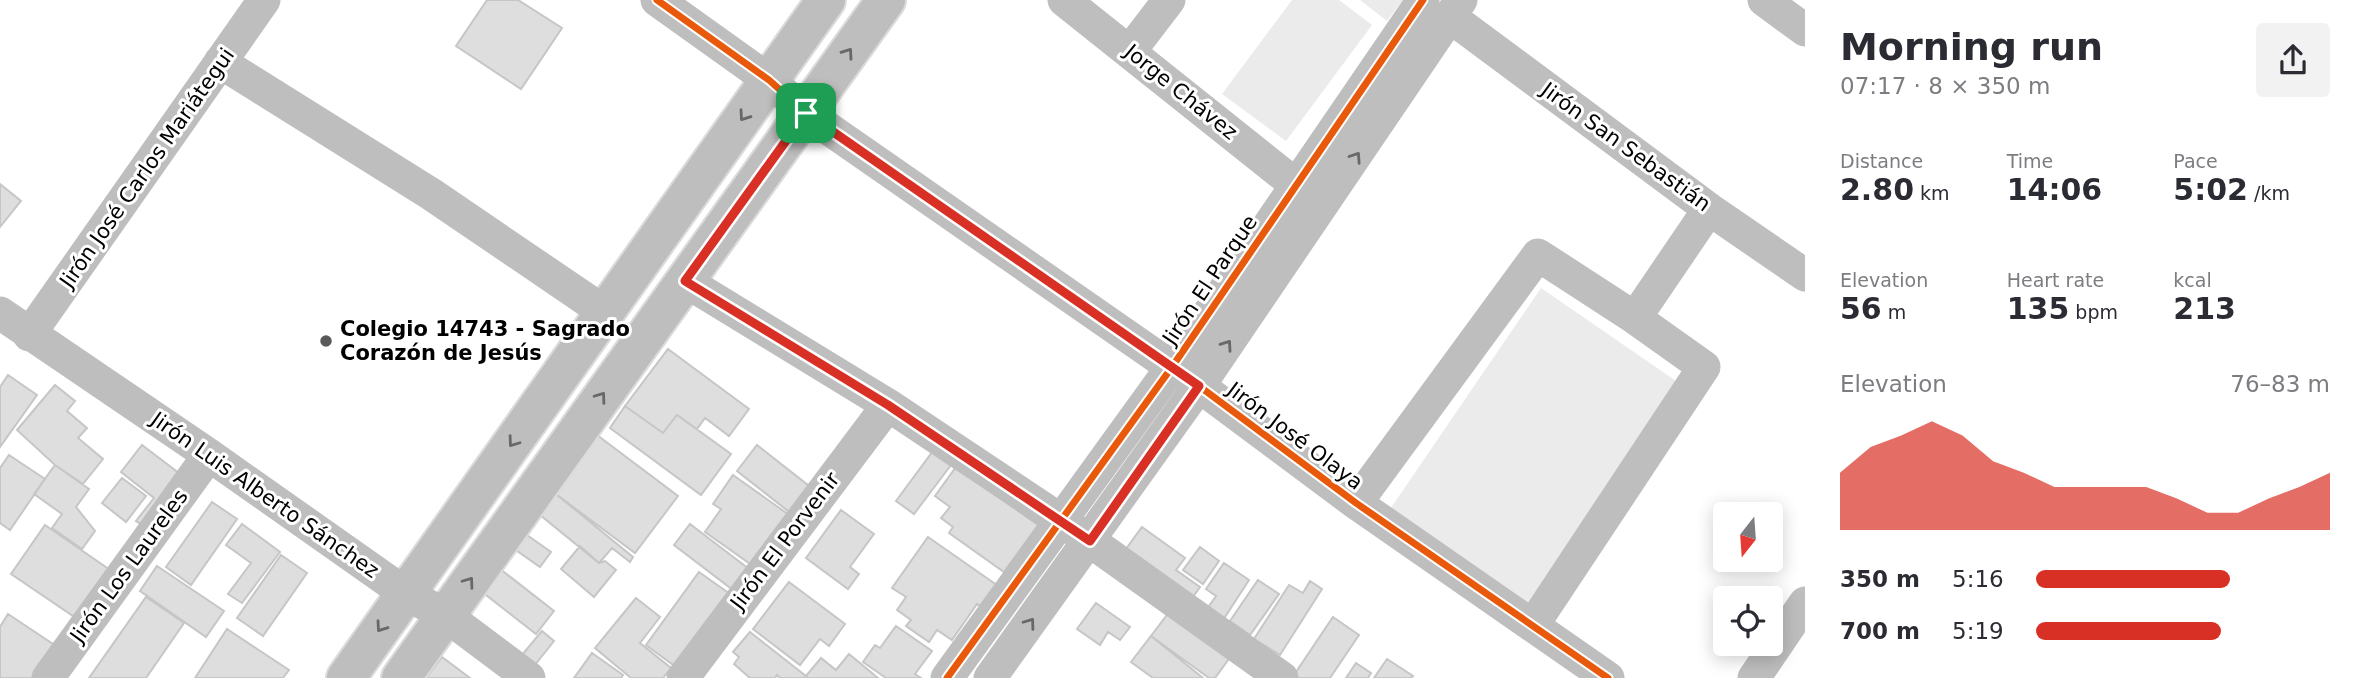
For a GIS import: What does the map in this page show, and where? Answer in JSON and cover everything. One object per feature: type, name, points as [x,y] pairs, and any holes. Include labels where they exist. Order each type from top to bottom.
[{"type":"main road","points":[[346,678],[826,0]]},
{"type":"main road","points":[[401,678],[886,0]]},
{"type":"street","name":"Jirón José Carlos Mariátegui","points":[[29,335],[264,0]]},
{"type":"street","name":"Jirón José Olaya","points":[[657,0],[769,80],[806,113],[1199,386],[1356,503],[1608,678]]},
{"type":"street","name":"Jorge Chávez","points":[[1064,0],[1296,185]]},
{"type":"street","points":[[1130,51],[1169,0]]},
{"type":"street","points":[[1763,0],[1805,30]]},
{"type":"street","points":[[989,678],[1090,541],[1329,197],[1444,5]]},
{"type":"street","name":"Jirón El Parque","points":[[947,678],[1172,367],[1296,185],[1444,5]]},
{"type":"street","name":"Jirón San Sebastián","points":[[1444,5],[1709,209],[1805,275]]},
{"type":"street","points":[[220,62],[432,194],[606,313]]},
{"type":"street","points":[[1635,318],[1709,209]]},
{"type":"street","points":[[1356,503],[1538,255],[1635,318],[1704,367],[1533,625]]},
{"type":"street","points":[[685,281],[888,405],[1062,521],[1249,669],[1282,678]]},
{"type":"street","name":"Jirón Luis Alberto Sánchez","points":[[0,313],[405,593],[445,615],[529,678]]},
{"type":"street","name":"Jirón El Porvenir","points":[[682,678],[888,405]]},
{"type":"street","name":"Jirón Los Laureles","points":[[48,678],[209,455]]},
{"type":"street","points":[[1754,678],[1805,603]]},
{"type":"shaded area","points":[[1292,0],[1339,0],[1372,25],[1286,141],[1222,94]]},
{"type":"shaded area","points":[[1360,0],[1403,0],[1387,21]]},
{"type":"shaded area","points":[[1541,288],[1679,383],[1528,617],[1384,518]]},
{"type":"building","points":[[487,0],[518,0],[562,28],[521,89],[456,46]]},
{"type":"building","points":[[0,184],[21,201],[0,227]]},
{"type":"building","points":[[668,349],[749,409],[729,436],[705,418],[697,429],[677,415],[663,433],[625,406]]},
{"type":"building","points":[[8,375],[37,395],[0,447],[0,387]]},
{"type":"building","points":[[55,385],[75,401],[67,411],[87,428],[78,438],[103,459],[83,484],[55,465],[17,430]]},
{"type":"building","points":[[625,406],[663,433],[677,415],[731,454],[701,495],[610,428]]},
{"type":"building","points":[[593,432],[678,496],[635,553],[549,489]]},
{"type":"building","points":[[142,445],[184,477],[145,527],[136,521],[154,498],[121,472]]},
{"type":"building","points":[[757,445],[813,489],[793,515],[737,471]]},
{"type":"building","points":[[933,451],[951,465],[914,514],[896,501]]},
{"type":"building","points":[[9,455],[45,479],[10,530],[0,523],[0,468]]},
{"type":"building","points":[[55,465],[89,489],[76,507],[95,531],[82,549],[52,528],[62,514],[34,494]]},
{"type":"building","points":[[956,467],[1038,525],[1004,572],[949,533],[953,527],[941,518],[950,507],[935,496]]},
{"type":"building","points":[[733,475],[792,517],[756,568],[705,532],[721,509],[713,504]]},
{"type":"building","points":[[122,478],[146,496],[126,522],[102,503]]},
{"type":"building","points":[[551,490],[633,557],[630,562],[612,548],[599,563],[534,510]]},
{"type":"building","points":[[212,502],[237,519],[191,585],[166,567]]},
{"type":"building","points":[[841,510],[874,534],[850,567],[859,574],[848,589],[806,558]]},
{"type":"building","points":[[242,524],[280,552],[242,603],[228,594],[251,563],[226,545]]},
{"type":"building","points":[[690,524],[749,569],[733,590],[674,545]]},
{"type":"building","points":[[45,525],[113,572],[79,620],[11,574]]},
{"type":"building","points":[[1142,527],[1185,558],[1176,570],[1200,587],[1190,601],[1123,553]]},
{"type":"building","points":[[517,528],[551,552],[540,567],[506,543]]},
{"type":"building","points":[[928,537],[1001,588],[986,610],[977,604],[952,640],[937,630],[929,642],[906,626],[911,620],[897,610],[906,597],[892,588]]},
{"type":"building","points":[[580,546],[599,563],[605,561],[616,570],[594,597],[561,569]]},
{"type":"building","points":[[1200,547],[1219,561],[1203,584],[1183,570]]},
{"type":"building","points":[[281,555],[307,573],[263,636],[237,618]]},
{"type":"building","points":[[1224,563],[1249,580],[1223,620],[1207,609],[1216,596],[1206,589]]},
{"type":"building","points":[[495,565],[554,611],[536,634],[477,588]]},
{"type":"building","points":[[157,566],[224,611],[206,637],[140,591]]},
{"type":"building","points":[[699,572],[730,594],[676,667],[646,645]]},
{"type":"building","points":[[1258,580],[1279,594],[1250,635],[1230,621]]},
{"type":"building","points":[[1310,581],[1322,589],[1280,655],[1254,639],[1289,585],[1303,593]]},
{"type":"building","points":[[789,582],[845,624],[829,646],[820,639],[800,665],[753,629]]},
{"type":"building","points":[[146,597],[184,623],[146,678],[89,678]]},
{"type":"building","points":[[636,598],[660,617],[640,643],[671,668],[663,678],[631,678],[595,648]]},
{"type":"building","points":[[1096,603],[1130,627],[1120,640],[1108,632],[1100,645],[1077,629]]},
{"type":"building","points":[[1170,611],[1231,656],[1215,678],[1209,678],[1151,636]]},
{"type":"building","points":[[8,614],[59,648],[39,678],[0,678],[0,627]]},
{"type":"building","points":[[1333,617],[1359,635],[1330,678],[1299,678],[1294,675]]},
{"type":"building","points":[[896,626],[932,651],[915,674],[921,678],[886,678],[863,662],[875,645],[880,648]]},
{"type":"building","points":[[227,629],[289,670],[283,678],[195,678]]},
{"type":"building","points":[[542,631],[554,641],[534,666],[521,656]]},
{"type":"building","points":[[750,632],[806,676],[750,678],[734,664],[739,657],[733,652]]},
{"type":"building","points":[[1151,636],[1203,678],[1153,678],[1131,662]]},
{"type":"building","points":[[592,653],[623,675],[621,678],[574,678]]},
{"type":"building","points":[[849,654],[878,678],[806,676],[821,658],[836,670]]},
{"type":"building","points":[[442,657],[470,678],[426,678]]},
{"type":"building","points":[[1387,659],[1413,676],[1374,678]]},
{"type":"building","points":[[1356,663],[1371,673],[1368,678],[1346,678]]},
{"type":"cycle path","points":[[657,0],[769,80],[806,113],[1199,386],[1356,503],[1608,678]]},
{"type":"cycle path","points":[[947,678],[1172,367],[1423,0]]},
{"type":"place","name":"Colegio 14743 - Sagrado Corazón de Jesús","points":[[326,341]]},
{"type":"route","points":[[806,113],[1199,386],[1090,541],[888,405],[685,281],[806,113]]}]
